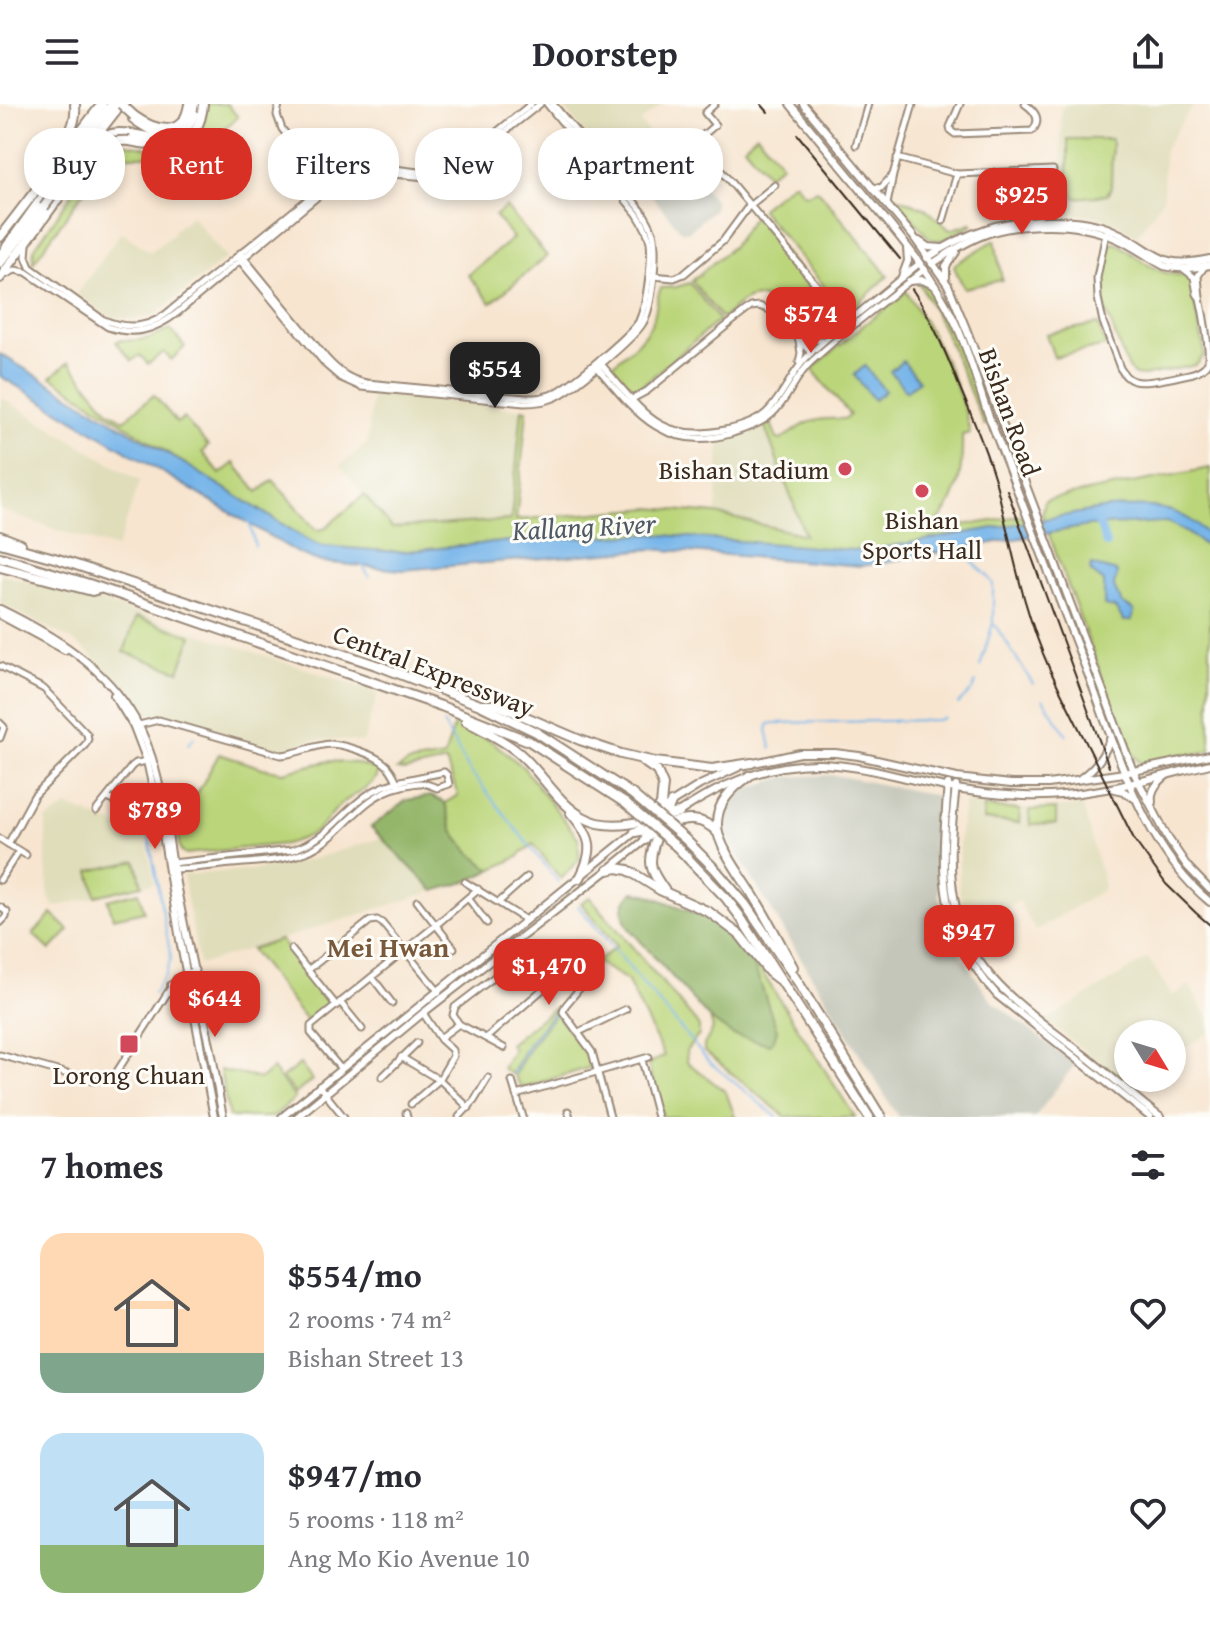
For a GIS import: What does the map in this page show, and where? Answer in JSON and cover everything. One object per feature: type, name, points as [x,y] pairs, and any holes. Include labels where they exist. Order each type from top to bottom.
[{"type":"highway","points":[[71,128],[75,104]]},
{"type":"highway","points":[[83,128],[102,104]]},
{"type":"highway","points":[[0,256],[112,104]]},
{"type":"highway","points":[[103,128],[121,104],[133,117],[154,127],[171,128],[185,118],[189,104]]},
{"type":"highway","points":[[0,278],[89,151],[111,142],[130,141],[160,146],[182,141],[198,126],[203,104]]},
{"type":"highway","points":[[125,134],[158,140],[172,138],[189,126],[195,109]]},
{"type":"highway","points":[[0,237],[27,200]]},
{"type":"highway","points":[[0,263],[55,200]]},
{"type":"highway","points":[[0,536],[58,559]]},
{"type":"highway","name":"Central Expressway","points":[[0,543],[58,559],[379,666],[480,705],[536,732],[632,794],[685,839],[731,887],[798,982],[881,1117]]},
{"type":"highway","name":"Central Expressway","points":[[0,557],[381,684],[529,741],[625,803],[677,847],[726,898],[869,1117]]},
{"type":"highway","points":[[0,567],[92,591],[100,589]]},
{"type":"highway","points":[[480,705],[498,705],[580,740],[636,758],[700,769],[723,769],[752,763]]},
{"type":"highway","points":[[441,706],[518,752],[577,814],[597,823],[627,824],[679,813]]},
{"type":"highway","points":[[636,758],[657,771],[663,785],[661,805],[652,818],[645,840]]},
{"type":"highway","points":[[749,776],[733,788],[722,803],[717,820],[718,833],[798,982]]},
{"type":"highway","points":[[556,793],[582,826],[590,843],[590,855],[580,878]]},
{"type":"highway","points":[[666,892],[655,875],[651,861],[656,839],[671,803]]},
{"type":"highway","points":[[635,832],[687,819],[709,824],[718,833]]},
{"type":"highway","points":[[608,870],[628,870],[728,925],[748,944],[769,972],[782,981]]},
{"type":"main road","name":"Bishan Road","points":[[790,104],[923,266],[956,323],[1128,783],[1177,868],[1210,902]]},
{"type":"main road","name":"Bishan Road","points":[[803,104],[913,236],[948,285],[1133,771],[1184,862],[1210,890]]},
{"type":"main road","points":[[133,117],[154,133],[164,134],[179,130],[195,109]]},
{"type":"main road","points":[[923,266],[945,247],[978,231],[1011,222],[1034,220],[1082,221],[1130,239],[1166,262],[1208,263]]},
{"type":"main road","points":[[931,260],[979,236],[1013,226],[1075,226],[1107,231],[1164,266],[1184,269],[1208,263]]},
{"type":"main road","points":[[913,236],[928,247],[945,247]]},
{"type":"main road","points":[[948,285],[946,266],[965,244]]},
{"type":"main road","points":[[902,277],[908,261],[906,245]]},
{"type":"main road","points":[[909,281],[924,280],[937,289]]},
{"type":"main road","points":[[0,612],[83,663],[107,686],[136,726],[149,761],[191,971],[214,1117]]},
{"type":"main road","points":[[1078,781],[1102,759],[1111,737]]},
{"type":"main road","points":[[1127,752],[1146,768]]},
{"type":"main road","points":[[282,1117],[671,803],[711,779],[752,763],[800,753],[835,753],[953,777],[1023,785],[1078,781],[1210,755]]},
{"type":"main road","points":[[297,1117],[423,1013],[679,813],[702,797],[749,776],[772,769],[818,764],[872,770],[952,788],[1057,796],[1210,764]]},
{"type":"main road","points":[[1154,811],[1151,796],[1170,773]]},
{"type":"main road","points":[[953,777],[943,862],[946,899],[954,930],[977,972],[997,995],[1150,1117]]},
{"type":"main road","points":[[1107,787],[1123,791],[1137,800]]},
{"type":"main road","points":[[952,788],[950,864],[953,892],[959,919],[971,949],[1006,993],[1160,1117]]},
{"type":"main road","points":[[191,971],[191,992],[217,1080],[223,1117]]},
{"type":"main road","points":[[171,985],[184,983],[191,992]]},
{"type":"main road","points":[[208,1083],[217,1080]]},
{"type":"street","points":[[279,104],[277,115],[282,128]]},
{"type":"street","points":[[399,170],[433,173],[447,171],[531,104]]},
{"type":"street","points":[[399,175],[437,178],[450,175],[540,104]]},
{"type":"street","points":[[547,104],[568,128]]},
{"type":"street","points":[[553,104],[572,128]]},
{"type":"street","points":[[712,128],[715,125],[705,113],[715,104]]},
{"type":"street","points":[[856,145],[868,104]]},
{"type":"street","points":[[887,205],[913,104]]},
{"type":"street","points":[[960,104],[950,127],[955,134],[1032,131],[1036,126],[1036,115],[1025,104]]},
{"type":"street","points":[[897,158],[957,174],[1053,170]]},
{"type":"street","points":[[723,171],[850,324]]},
{"type":"street","points":[[1035,202],[1036,171]]},
{"type":"street","points":[[994,172],[996,206]]},
{"type":"street","points":[[943,221],[957,174]]},
{"type":"street","points":[[871,187],[881,188],[893,175]]},
{"type":"street","points":[[653,276],[674,278],[684,274],[723,241],[751,205],[775,185]]},
{"type":"street","points":[[0,278],[20,270],[105,326],[136,332],[153,328],[169,319],[309,200]]},
{"type":"street","points":[[240,257],[326,365],[356,386],[537,403],[560,396],[636,327],[645,305],[650,242],[629,200]]},
{"type":"street","points":[[597,363],[635,335],[644,323],[650,306],[655,256],[652,229],[642,211],[630,200]]},
{"type":"street","points":[[1107,231],[1097,278],[1099,310],[1120,368],[1131,380],[1141,382],[1185,375],[1200,370],[1208,362],[1210,352],[1198,276],[1208,263]]},
{"type":"street","points":[[28,240],[26,260],[34,271],[102,319],[126,327],[150,324],[160,318],[240,257]]},
{"type":"street","points":[[597,363],[646,420],[671,435],[697,439],[725,435],[756,425],[772,414],[781,406],[813,355],[828,338],[909,281],[923,266]]},
{"type":"street","points":[[795,370],[902,277],[923,266]]},
{"type":"street","points":[[1184,269],[1194,277],[1200,298]]},
{"type":"street","points":[[632,403],[751,307],[759,306],[775,312],[813,355]]},
{"type":"street","points":[[632,403],[663,426],[684,433],[707,433],[741,426],[769,410],[795,370],[801,353],[797,336]]},
{"type":"street","points":[[797,336],[812,340],[828,338]]},
{"type":"street","points":[[643,411],[642,400],[647,391]]},
{"type":"street","points":[[0,666],[44,689],[87,734],[88,739],[34,796],[8,844]]},
{"type":"street","points":[[136,726],[159,720],[281,755],[330,744],[342,746],[386,763],[398,784]]},
{"type":"street","points":[[0,723],[4,727],[0,738]]},
{"type":"street","points":[[96,811],[132,766],[149,761]]},
{"type":"street","points":[[170,866],[292,850],[323,836],[366,796],[398,784],[444,772],[449,784],[437,788],[425,782],[398,784]]},
{"type":"street","points":[[107,798],[134,809]]},
{"type":"street","points":[[0,839],[26,855]]},
{"type":"street","points":[[0,880],[19,851]]},
{"type":"street","points":[[499,902],[527,877]]},
{"type":"street","points":[[465,882],[527,920]]},
{"type":"street","points":[[341,1069],[310,1030],[314,1023],[478,889]]},
{"type":"street","points":[[468,898],[487,923]]},
{"type":"street","points":[[417,901],[454,948]]},
{"type":"street","points":[[0,907],[7,912],[0,923]]},
{"type":"street","points":[[308,970],[374,920],[381,922],[439,992]]},
{"type":"street","points":[[291,949],[362,1029]]},
{"type":"street","points":[[504,1048],[459,1024],[453,1015],[455,1007],[525,952],[536,953],[575,978]]},
{"type":"street","points":[[0,1055],[93,1081],[106,1079],[116,1073],[171,985],[191,971]]},
{"type":"street","points":[[486,1038],[564,971]]},
{"type":"street","points":[[372,977],[392,1003]]},
{"type":"street","points":[[589,977],[563,1009],[592,1052],[610,1117]]},
{"type":"street","points":[[579,1032],[626,1009]]},
{"type":"street","points":[[411,1104],[439,1080],[453,1054],[423,1013]]},
{"type":"street","points":[[440,1038],[459,1024]]},
{"type":"street","points":[[382,1077],[417,1043]]},
{"type":"street","points":[[401,1057],[439,1080],[469,1108]]},
{"type":"street","points":[[516,1095],[649,1057]]},
{"type":"street","points":[[642,1060],[657,1117]]},
{"type":"street","points":[[459,1117],[469,1108],[488,1078]]},
{"type":"street","points":[[512,1081],[523,1117]]},
{"type":"street","points":[[319,1086],[344,1117]]},
{"type":"shaded area","points":[[561,104],[662,104],[640,122],[645,128],[581,128]]},
{"type":"shaded area","points":[[1066,104],[1194,104],[1164,149],[1163,198],[1137,236],[1103,219],[1061,214],[1061,109]]},
{"type":"shaded area","points":[[655,200],[714,200],[714,209],[688,232],[681,231]]},
{"type":"shaded area","points":[[192,216],[226,258],[156,314],[133,320],[116,318],[77,294],[121,232],[150,252]]},
{"type":"shaded area","points":[[372,394],[522,409],[511,520],[391,528],[340,466],[367,443]]},
{"type":"shaded area","points":[[0,397],[140,481],[117,548],[0,510]]},
{"type":"shaded area","points":[[765,427],[806,535],[716,514],[720,442],[740,438]]},
{"type":"shaded area","points":[[0,574],[81,595],[378,693],[363,742],[312,740],[289,748],[269,747],[166,713],[144,714],[122,683],[83,648],[0,603]]},
{"type":"shaded area","points":[[835,775],[939,796],[939,897],[954,945],[992,1001],[1075,1064],[1035,1117],[898,1117],[722,829],[728,807],[744,790],[784,777]]},
{"type":"shaded area","points":[[964,803],[1027,809],[1083,806],[1104,886],[1101,891],[1036,931],[1021,906],[1021,900],[967,933],[959,890],[959,843]]},
{"type":"shaded area","points":[[67,806],[145,836],[154,883],[54,907],[49,898],[46,820]]},
{"type":"shaded area","points":[[381,838],[434,891],[199,965],[183,875],[280,867]]},
{"type":"shaded area","points":[[1148,958],[1172,996],[1189,985],[1210,1020],[1210,1032],[1186,1048],[1186,1020],[1114,1020],[1114,1073],[1046,1021]]},
{"type":"green space","points":[[206,104],[227,104],[238,117],[225,128],[195,128],[204,119]]},
{"type":"green space","points":[[757,134],[782,164],[768,175],[744,146]]},
{"type":"green space","points":[[1068,139],[1112,139],[1111,187],[1107,195],[1075,198],[1068,183]]},
{"type":"green space","points":[[125,144],[141,146],[141,156],[125,156]]},
{"type":"green space","points":[[792,183],[803,193],[820,192],[888,276],[847,314],[761,210]]},
{"type":"green space","points":[[894,196],[925,208],[950,230],[973,225],[943,240],[934,240],[893,199]]},
{"type":"green space","points":[[68,200],[78,200],[33,263],[34,249]]},
{"type":"green space","points":[[506,207],[547,256],[491,303],[468,275],[513,238],[495,216]]},
{"type":"green space","points":[[754,216],[840,320],[825,333],[810,334],[778,306],[759,297],[744,301],[722,319],[692,281],[733,246]]},
{"type":"green space","points":[[995,240],[1002,280],[964,288],[955,264]]},
{"type":"green space","points":[[1112,243],[1157,270],[1189,277],[1204,348],[1204,356],[1196,365],[1143,376],[1135,375],[1128,369],[1105,308],[1104,272],[1108,247]]},
{"type":"green space","points":[[690,283],[719,320],[639,388],[630,386],[612,365],[650,327],[661,288]]},
{"type":"green space","points":[[919,283],[925,284],[947,316],[989,424],[984,425],[945,332]]},
{"type":"green space","points":[[905,290],[944,359],[960,395],[970,433],[962,435],[962,461],[954,497],[932,527],[1022,515],[1025,523],[864,551],[752,543],[574,538],[399,552],[321,546],[190,467],[51,377],[69,362],[109,411],[124,420],[154,395],[177,423],[184,418],[208,446],[202,452],[220,474],[234,463],[258,492],[273,480],[316,530],[324,529],[364,495],[392,528],[511,520],[522,409],[527,410],[516,520],[651,508],[716,514],[805,535],[765,427],[771,423],[777,439],[781,440],[810,422],[844,419],[850,415],[812,369],[900,298]]},
{"type":"green space","points":[[1098,324],[1106,346],[1054,357],[1046,334]]},
{"type":"green space","points":[[170,329],[185,347],[171,360],[164,352],[148,364],[140,355],[132,361],[116,342],[145,339]]},
{"type":"green space","points":[[1210,468],[1210,751],[1141,764],[1132,753],[1042,516],[1045,500]]},
{"type":"green space","points":[[136,617],[192,636],[179,671],[124,652]]},
{"type":"green space","points":[[455,723],[493,742],[523,767],[579,839],[579,860],[561,879],[533,844],[518,857],[491,870],[473,855],[452,829],[445,803],[458,795],[446,762],[397,770],[409,763],[444,757]]},
{"type":"green space","points":[[219,754],[283,772],[329,761],[355,763],[378,770],[369,786],[341,804],[319,829],[304,838],[285,844],[185,854],[180,850],[177,830]]},
{"type":"green space","points":[[431,796],[445,803],[456,836],[491,870],[469,881],[434,891],[371,827],[407,800]]},
{"type":"green space","points":[[984,807],[1020,810],[1019,823],[983,820]]},
{"type":"green space","points":[[1056,809],[1056,824],[1030,825],[1029,810]]},
{"type":"green space","points":[[136,861],[142,885],[96,896],[90,871]]},
{"type":"green space","points":[[139,892],[144,911],[113,918],[108,900]]},
{"type":"green space","points":[[633,892],[649,895],[749,952],[855,1117],[786,1117],[704,1051],[713,1029],[710,1019],[628,927],[623,913],[624,904]]},
{"type":"green space","points":[[633,892],[700,915],[723,928],[749,952],[777,1030],[774,1040],[769,1044],[733,1035],[710,1019],[628,927],[623,908]]},
{"type":"green space","points":[[590,897],[696,1022],[699,1035],[686,1051],[687,1062],[726,1092],[735,1117],[663,1117],[648,1064],[664,1056],[627,980],[596,962],[617,946],[581,903]]},
{"type":"green space","points":[[52,914],[69,930],[50,950],[33,934]]},
{"type":"green space","points":[[280,940],[329,1002],[307,1022],[251,949]]},
{"type":"green space","points":[[554,1008],[527,1045],[511,1074],[502,1068],[513,1049],[509,1044]]},
{"type":"green space","points":[[556,1013],[588,1054],[591,1067],[522,1088],[514,1076],[529,1048]]},
{"type":"green space","points":[[300,1064],[312,1080],[295,1094],[282,1078]]},
{"type":"green space","points":[[272,1069],[295,1098],[273,1117],[229,1117],[220,1070],[261,1079]]},
{"type":"water","points":[[0,354],[321,546],[399,552],[511,541],[651,534],[864,551],[1107,508],[1136,506],[1163,509],[1187,518],[1210,537],[1210,550],[1166,522],[1088,526],[862,566],[652,549],[402,570],[321,562],[300,554],[0,376]]},
{"type":"water","points":[[903,361],[919,381],[906,391],[890,371]]},
{"type":"water","points":[[865,366],[885,391],[874,400],[854,375]]},
{"type":"water","points":[[1092,565],[1117,572],[1114,588],[1121,603],[1134,610],[1131,621],[1124,621],[1115,608],[1104,606],[1104,582],[1091,572]]},
{"type":"waterway","points":[[249,520],[255,546]]},
{"type":"waterway","points":[[1094,520],[1100,526],[1106,544]]},
{"type":"waterway","points":[[958,549],[993,584],[993,623],[980,667]]},
{"type":"waterway","points":[[362,564],[369,577]]},
{"type":"waterway","points":[[995,625],[1033,684]]},
{"type":"waterway","points":[[973,689],[976,682]]},
{"type":"waterway","points":[[958,704],[971,691]]},
{"type":"waterway","points":[[1043,699],[1067,735]]},
{"type":"waterway","points":[[771,748],[767,729],[769,724],[774,723],[944,718]]},
{"type":"waterway","points":[[443,723],[470,771],[558,882]]},
{"type":"waterway","points":[[188,745],[194,737]]},
{"type":"waterway","points":[[147,798],[144,807],[146,821],[171,958],[166,974],[153,994]]},
{"type":"waterway","points":[[578,906],[708,1061],[777,1117]]},
{"type":"waterway","points":[[513,1074],[528,1046],[555,1012]]},
{"type":"railway","points":[[761,104],[768,112]]},
{"type":"railway","points":[[797,134],[900,259]]},
{"type":"railway","points":[[912,289],[941,343],[987,454],[1025,602],[1050,670],[1135,841],[1166,884],[1210,925]]},
{"type":"railway","points":[[1007,490],[1109,767]]},
{"type":"place","name":"Bishan Stadium","points":[[845,469]]},
{"type":"place","name":"Bishan Sports Hall","points":[[922,491]]},
{"type":"place","name":"Lorong Chuan","points":[[129,1044]]},
{"type":"district","name":"Mei Hwan","points":[[388,946]]},
{"type":"water label","name":"Kallang River","points":[[584,526]]}]
